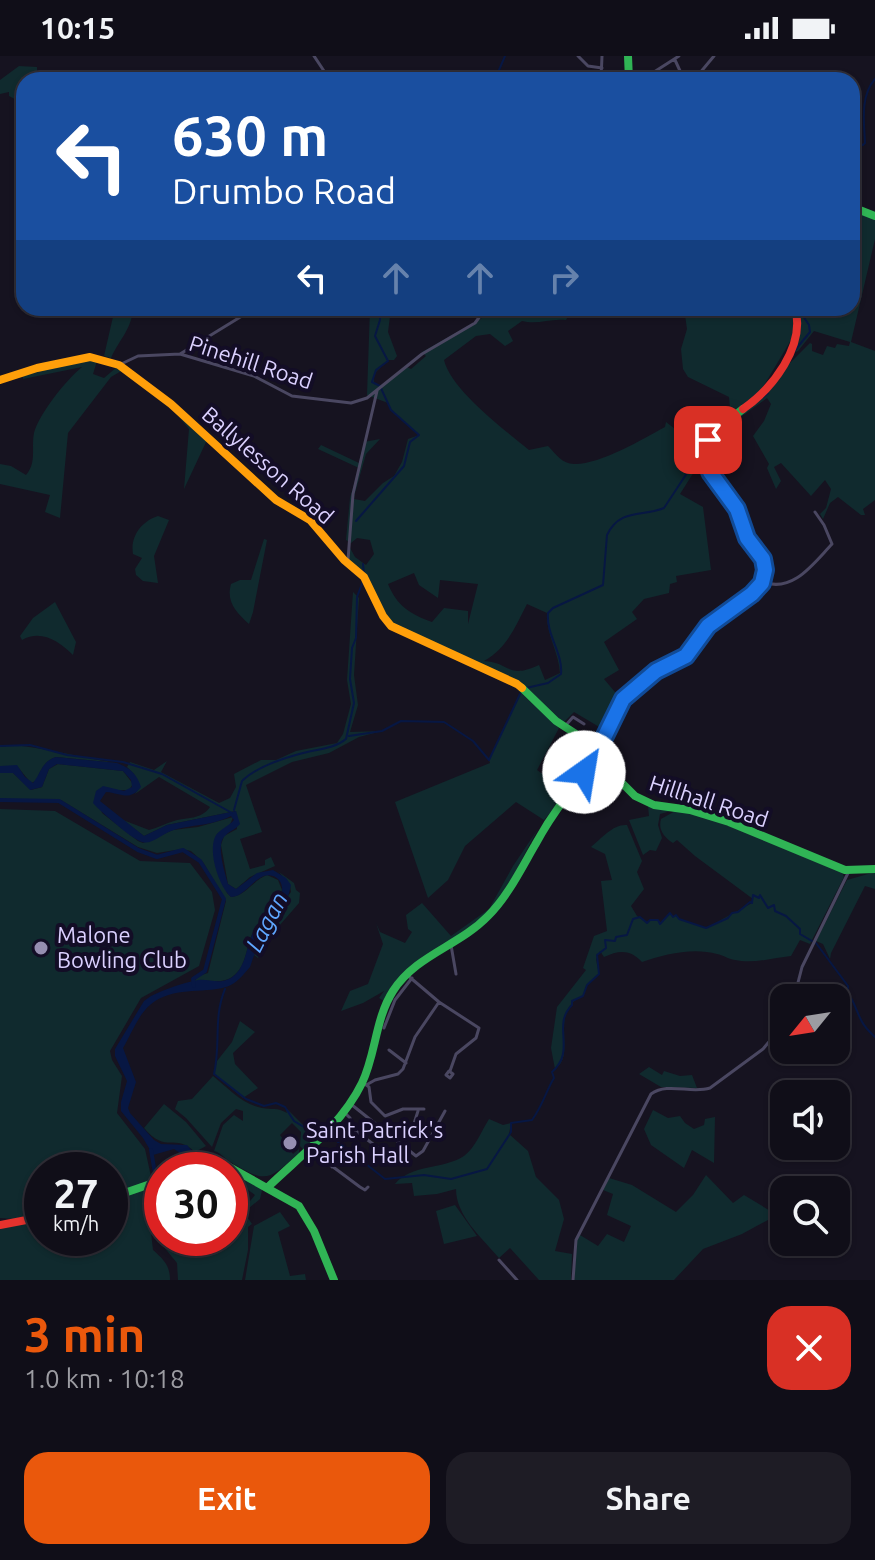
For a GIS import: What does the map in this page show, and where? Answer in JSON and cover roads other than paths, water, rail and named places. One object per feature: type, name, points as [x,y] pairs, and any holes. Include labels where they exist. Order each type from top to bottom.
[{"type":"main road","points":[[274,1192],[344,1112],[365,1083],[382,1010],[392,991],[424,959],[476,929],[497,906],[539,833],[600,754],[623,699],[651,674],[688,654],[708,626],[752,594],[763,582],[763,559],[747,538],[737,509],[710,472],[707,442],[764,394],[775,379],[797,334],[797,316]]},
{"type":"main road","name":"Ballylesson Road","points":[[0,380],[37,368],[90,357],[119,365],[171,404],[272,497],[310,520],[368,582],[383,616],[397,630],[508,678],[600,754]]},
{"type":"main road","name":"Hillhall Road","points":[[600,754],[610,772],[641,800],[729,822],[849,871],[875,869]]},
{"type":"main road","points":[[248,1177],[297,1203],[334,1280]]},
{"type":"main road","points":[[0,1225],[24,1220]]},
{"type":"street","points":[[578,56],[588,66],[602,68]]},
{"type":"street","points":[[602,56],[602,72]]},
{"type":"street","points":[[701,72],[714,56]]},
{"type":"street","points":[[654,72],[676,57]]},
{"type":"street","points":[[180,354],[242,316]]},
{"type":"street","name":"Pinehill Road","points":[[119,365],[138,356],[180,354],[254,376],[283,393],[346,404],[363,400],[422,354],[475,323],[480,316]]},
{"type":"street","points":[[348,564],[353,494],[379,389]]},
{"type":"street","points":[[763,582],[789,584],[832,544],[815,512]]},
{"type":"street","points":[[564,727],[573,717],[584,724]]},
{"type":"street","points":[[604,741],[612,746],[622,766]]},
{"type":"street","points":[[555,745],[562,753],[553,776],[571,791]]},
{"type":"street","points":[[572,752],[580,758]]},
{"type":"street","points":[[561,767],[568,773],[583,753]]},
{"type":"street","points":[[575,764],[595,785],[601,769]]},
{"type":"street","points":[[798,984],[802,967],[849,871]]},
{"type":"street","points":[[451,945],[456,974]]},
{"type":"street","points":[[384,1028],[409,976],[439,1002],[476,1025],[479,1034],[456,1054],[450,1071]]},
{"type":"street","points":[[424,1109],[403,1109],[387,1116],[371,1102],[365,1083],[398,1074],[406,1063],[415,1037],[439,1002]]},
{"type":"street","points":[[573,1280],[576,1240],[651,1094],[666,1088],[710,1088],[770,1041]]},
{"type":"street","points":[[389,1050],[406,1063]]},
{"type":"street","points":[[350,1104],[416,1156],[423,1151],[445,1111]]},
{"type":"street","points":[[411,1133],[418,1109]]},
{"type":"street","points":[[344,1112],[350,1118],[352,1128],[394,1160]]},
{"type":"street","points":[[309,1149],[365,1190],[368,1187]]},
{"type":"street","points":[[332,1167],[337,1160]]},
{"type":"street","points":[[348,1179],[353,1173]]},
{"type":"street","points":[[499,1260],[517,1280]]},
{"type":"water","name":"Lagan","points":[[51,759],[117,763],[126,767],[141,787],[125,796],[106,792],[100,801],[144,836],[167,825],[236,811],[240,824],[224,837],[221,847],[228,884],[236,889],[257,873],[273,870],[291,885],[288,897],[264,927],[250,967],[239,979],[226,987],[177,993],[159,999],[142,1014],[123,1048],[136,1082],[128,1108],[130,1113],[154,1140],[161,1144],[187,1145],[193,1152],[174,1149],[151,1152],[121,1111],[127,1081],[115,1056],[115,1049],[144,1001],[151,996],[192,981],[221,981],[235,975],[254,931],[281,897],[281,884],[275,877],[267,875],[237,896],[231,897],[227,892],[216,869],[213,844],[216,835],[234,820],[231,816],[171,831],[149,842],[132,836],[93,803],[96,791],[103,786],[124,791],[132,787],[131,780],[123,771],[57,764],[49,769],[42,787],[30,790],[13,773],[0,773],[0,766],[17,765],[33,783]]},
{"type":"waterway","points":[[497,72],[505,56]]},
{"type":"waterway","points":[[860,144],[865,143],[865,101],[875,79]]},
{"type":"waterway","points":[[356,521],[404,466],[410,442],[419,435],[391,410],[380,386],[372,382],[376,370],[388,361],[375,336],[380,316]]},
{"type":"waterway","points":[[791,355],[810,332],[803,316]]},
{"type":"waterway","points":[[750,407],[768,393]]},
{"type":"waterway","points":[[725,445],[731,424],[745,411]]},
{"type":"waterway","points":[[526,688],[548,683],[561,674],[548,613],[603,585],[607,535],[612,526],[625,517],[664,508],[691,467],[705,455]]},
{"type":"waterway","points":[[363,564],[364,574]]},
{"type":"waterway","points":[[243,780],[272,763],[331,747],[346,739],[354,703],[350,679],[352,648],[356,638],[357,597],[363,581]]},
{"type":"waterway","points":[[349,736],[382,731],[401,721],[444,722],[473,741],[489,760],[520,694]]},
{"type":"waterway","points":[[0,746],[30,745],[67,755],[123,762],[162,774],[232,813]]},
{"type":"waterway","points":[[234,810],[242,781]]},
{"type":"waterway","points":[[0,800],[59,801],[138,850],[157,857],[183,850],[200,861],[224,899],[205,971],[193,979],[194,986]]},
{"type":"waterway","points":[[322,1139],[333,1138],[385,1179],[424,1175],[451,1179],[487,1169],[511,1132],[511,1123],[532,1120],[536,1114],[554,1078],[552,1072],[563,1055],[566,1013],[572,1001],[583,996],[587,985],[599,974],[597,955],[606,948],[605,940],[615,941],[616,937],[627,935],[633,919],[640,917],[647,923],[658,920],[660,924],[670,913],[673,917],[676,915],[679,919],[706,928],[752,903],[753,895],[759,898],[760,895],[768,908],[774,905],[775,911],[786,916],[800,929],[800,934],[812,941]]},
{"type":"waterway","points":[[816,943],[848,986],[862,1022],[875,1037]]},
{"type":"waterway","points":[[225,989],[219,1010],[214,1074],[246,1099],[264,1106],[276,1103],[285,1107],[294,1121],[317,1135]]},
{"type":"place","name":"Malone Bowling Club","points":[[41,948]]},
{"type":"place","name":"Saint Patrick's Parish Hall","points":[[290,1143]]}]
